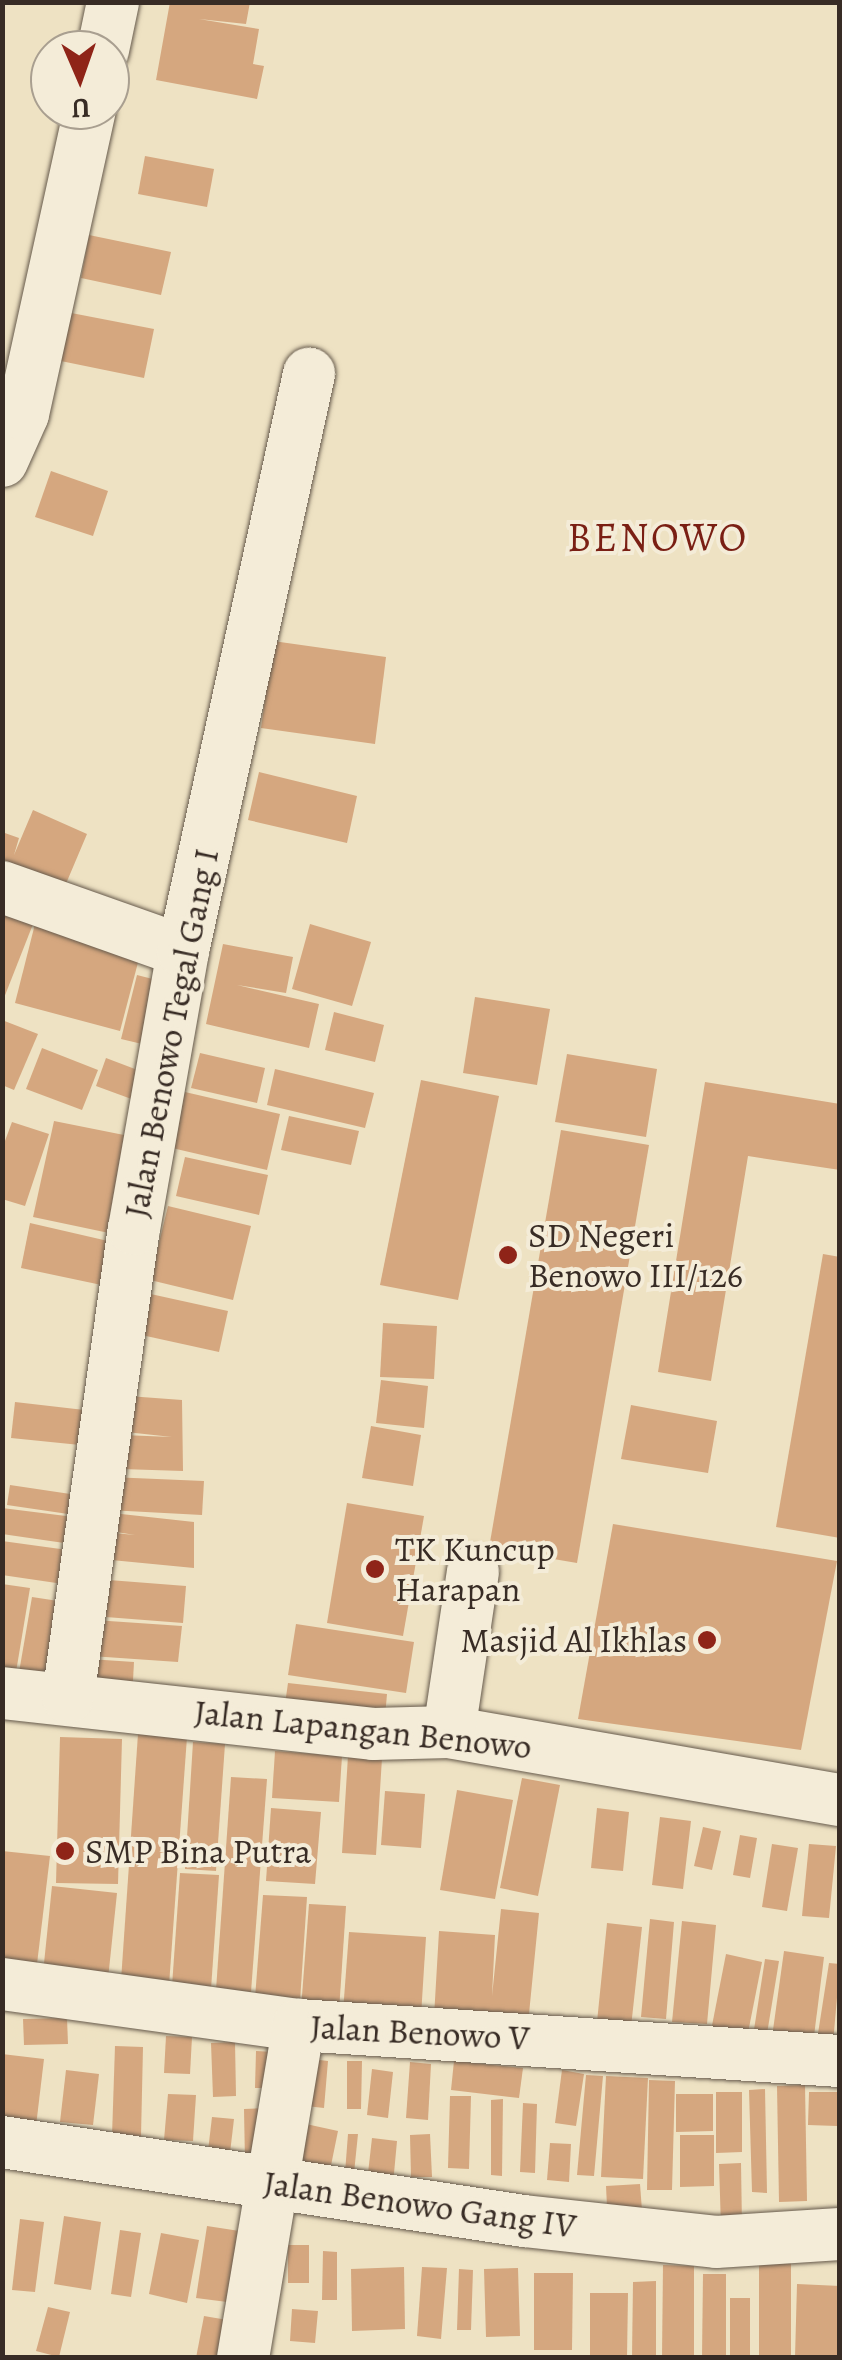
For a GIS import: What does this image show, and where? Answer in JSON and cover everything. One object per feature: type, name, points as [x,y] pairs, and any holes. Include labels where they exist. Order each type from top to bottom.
[{"type":"street","points":[[107,30],[113,2]]},
{"type":"street","points":[[2,461],[23,414],[86,130]]},
{"type":"street","name":"Jalan Benowo Tegal Gang I","points":[[68,1697],[134,1229],[183,951],[309,374]]},
{"type":"street","points":[[2,887],[183,951]]},
{"type":"street","points":[[449,1732],[473,1572]]},
{"type":"street","name":"Jalan Lapangan Benowo","points":[[2,1693],[68,1697],[373,1734],[449,1732],[840,1800]]},
{"type":"street","name":"Jalan Benowo V","points":[[2,1984],[299,2025],[840,2062]]},
{"type":"street","points":[[243,2358],[268,2182],[299,2025]]},
{"type":"street","name":"Jalan Benowo Gang IV","points":[[2,2142],[716,2242],[840,2234]]},
{"type":"building","points":[[170,2],[250,2],[246,24],[199,19],[259,29],[253,64],[264,66],[257,99],[156,80]]},
{"type":"building","points":[[145,156],[214,169],[207,207],[138,194]]},
{"type":"building","points":[[89,235],[171,252],[161,295],[81,278]]},
{"type":"building","points":[[61,311],[154,329],[144,378],[51,359]]},
{"type":"building","points":[[51,471],[108,491],[93,536],[35,517]]},
{"type":"building","points":[[273,641],[386,657],[375,744],[261,728]]},
{"type":"building","points":[[259,772],[357,796],[347,843],[248,820]]},
{"type":"building","points":[[33,810],[87,834],[57,905],[2,881],[2,832],[19,838],[14,855]]},
{"type":"building","points":[[2,906],[35,919],[2,1003]]},
{"type":"building","points":[[35,924],[141,951],[120,1031],[15,1003]]},
{"type":"building","points":[[310,924],[371,942],[352,1006],[292,989]]},
{"type":"building","points":[[223,944],[293,957],[286,993],[237,985],[319,1004],[309,1048],[206,1024]]},
{"type":"building","points":[[137,975],[176,985],[159,1048],[121,1039]]},
{"type":"building","points":[[475,997],[550,1009],[537,1085],[463,1073]]},
{"type":"building","points":[[334,1012],[384,1025],[375,1062],[325,1050]]},
{"type":"building","points":[[2,1020],[38,1034],[14,1090],[2,1085]]},
{"type":"building","points":[[42,1048],[98,1070],[82,1110],[26,1089]]},
{"type":"building","points":[[200,1053],[265,1068],[257,1103],[191,1088]]},
{"type":"building","points":[[567,1054],[657,1069],[646,1137],[555,1122]]},
{"type":"building","points":[[106,1058],[156,1077],[145,1104],[96,1086]]},
{"type":"building","points":[[275,1069],[374,1093],[365,1128],[267,1105]]},
{"type":"building","points":[[421,1080],[499,1096],[458,1300],[380,1285]]},
{"type":"building","points":[[705,1082],[840,1104],[840,1170],[748,1156],[711,1381],[658,1372]]},
{"type":"building","points":[[185,1092],[280,1114],[267,1170],[172,1148]]},
{"type":"building","points":[[289,1116],[359,1131],[351,1165],[281,1150]]},
{"type":"building","points":[[54,1121],[149,1140],[128,1237],[33,1217]]},
{"type":"building","points":[[12,1122],[49,1134],[25,1206],[2,1199],[2,1149]]},
{"type":"building","points":[[561,1130],[649,1145],[577,1563],[489,1548]]},
{"type":"building","points":[[185,1157],[268,1175],[259,1215],[176,1196]]},
{"type":"building","points":[[168,1206],[251,1226],[233,1300],[150,1280]]},
{"type":"building","points":[[30,1223],[121,1244],[111,1287],[21,1268]]},
{"type":"building","points":[[823,1254],[840,1257],[840,1538],[776,1527]]},
{"type":"building","points":[[146,1293],[228,1311],[219,1352],[137,1334]]},
{"type":"building","points":[[383,1323],[437,1326],[434,1379],[380,1377]]},
{"type":"building","points":[[381,1380],[428,1386],[424,1428],[376,1423]]},
{"type":"building","points":[[128,1396],[182,1400],[183,1471],[121,1469],[122,1435],[172,1437],[126,1432]]},
{"type":"building","points":[[15,1402],[93,1411],[90,1446],[11,1438]]},
{"type":"building","points":[[631,1405],[717,1421],[708,1473],[621,1459]]},
{"type":"building","points":[[371,1426],[421,1435],[413,1486],[362,1478]]},
{"type":"building","points":[[110,1477],[204,1481],[202,1515],[108,1510]]},
{"type":"building","points":[[10,1485],[77,1495],[75,1515],[7,1505]]},
{"type":"building","name":"TK Kuncup Harapan","points":[[347,1503],[424,1516],[403,1636],[327,1623]]},
{"type":"building","points":[[2,1508],[82,1518],[78,1545],[2,1534]]},
{"type":"building","points":[[112,1513],[194,1522],[194,1568],[101,1559],[104,1532],[135,1535],[110,1531]]},
{"type":"building","name":"Masjid Al Ikhlas","points":[[613,1524],[837,1561],[801,1750],[578,1719]]},
{"type":"building","points":[[2,1541],[75,1551],[70,1585],[2,1575]]},
{"type":"building","points":[[96,1579],[186,1586],[183,1623],[93,1616]]},
{"type":"building","points":[[2,1584],[30,1588],[15,1678],[2,1676]]},
{"type":"building","points":[[32,1597],[78,1604],[64,1691],[17,1684]]},
{"type":"building","points":[[94,1620],[182,1626],[178,1662],[91,1656]]},
{"type":"building","points":[[296,1624],[414,1642],[406,1693],[288,1675]]},
{"type":"building","points":[[89,1659],[134,1662],[132,1699],[86,1696]]},
{"type":"building","points":[[288,1683],[387,1694],[384,1728],[283,1718]]},
{"type":"building","points":[[138,1734],[187,1737],[168,1999],[120,1995]]},
{"type":"building","points":[[60,1737],[122,1739],[118,1884],[56,1883]]},
{"type":"building","points":[[193,1742],[225,1744],[216,1871],[185,1869]]},
{"type":"building","points":[[275,1751],[342,1756],[339,1802],[272,1798]]},
{"type":"building","points":[[348,1756],[382,1758],[376,1855],[342,1853]]},
{"type":"building","points":[[231,1777],[267,1779],[251,1992],[216,1990]]},
{"type":"building","points":[[522,1778],[560,1785],[538,1896],[500,1888]]},
{"type":"building","points":[[457,1790],[513,1800],[495,1899],[440,1890]]},
{"type":"building","points":[[385,1791],[425,1794],[421,1848],[381,1845]]},
{"type":"building","points":[[271,1808],[321,1812],[315,1884],[266,1881]]},
{"type":"building","points":[[597,1808],[629,1812],[623,1871],[591,1868]]},
{"type":"building","points":[[660,1817],[691,1821],[683,1889],[652,1885]]},
{"type":"building","points":[[703,1827],[721,1831],[712,1870],[694,1866]]},
{"type":"building","points":[[740,1835],[757,1838],[750,1878],[733,1875]]},
{"type":"building","points":[[772,1844],[798,1848],[787,1911],[762,1907]]},
{"type":"building","points":[[809,1844],[836,1846],[829,1918],[802,1916]]},
{"type":"building","points":[[2,1851],[50,1856],[37,1964],[2,1960]]},
{"type":"building","points":[[180,1873],[219,1875],[210,2003],[171,2000]]},
{"type":"building","points":[[52,1886],[117,1893],[108,1979],[43,1973]]},
{"type":"building","points":[[263,1895],[307,1897],[300,2001],[255,1998]]},
{"type":"building","points":[[309,1904],[346,1906],[339,2011],[301,2009]]},
{"type":"building","points":[[501,1909],[539,1913],[528,2024],[434,2017],[439,1931],[495,1935],[492,1996]]},
{"type":"building","points":[[650,1919],[674,1922],[666,2019],[641,2017]]},
{"type":"building","points":[[682,1921],[716,1925],[707,2024],[672,2022]]},
{"type":"building","points":[[607,1923],[642,1927],[630,2036],[596,2032]]},
{"type":"building","points":[[349,1932],[426,1937],[420,2031],[342,2025]]},
{"type":"building","points":[[784,1951],[824,1957],[814,2036],[773,2030]]},
{"type":"building","points":[[726,1954],[762,1962],[744,2053],[708,2046]]},
{"type":"building","points":[[765,1959],[779,1961],[764,2052],[751,2049]]},
{"type":"building","points":[[829,1963],[840,1964],[833,2043],[817,2040]]},
{"type":"building","points":[[67,2018],[68,2044],[24,2045],[23,2019]]},
{"type":"building","points":[[166,2036],[192,2037],[190,2074],[164,2073]]},
{"type":"building","points":[[235,2042],[236,2096],[213,2097],[211,2043]]},
{"type":"building","points":[[115,2046],[143,2047],[141,2136],[112,2136]]},
{"type":"building","points":[[256,2051],[274,2052],[273,2088],[255,2088]]},
{"type":"building","points":[[2,2054],[44,2059],[36,2126],[2,2122]]},
{"type":"building","points":[[311,2059],[328,2061],[324,2108],[306,2106]]},
{"type":"building","points":[[347,2061],[362,2061],[361,2109],[347,2109]]},
{"type":"building","points":[[454,2061],[523,2068],[519,2098],[451,2090]]},
{"type":"building","points":[[410,2062],[431,2064],[428,2120],[406,2118]]},
{"type":"building","points":[[372,2069],[393,2072],[388,2118],[367,2115]]},
{"type":"building","points":[[66,2070],[99,2074],[93,2125],[60,2122]]},
{"type":"building","points":[[562,2070],[584,2074],[576,2126],[555,2123]]},
{"type":"building","points":[[586,2075],[603,2076],[594,2176],[577,2175]]},
{"type":"building","points":[[606,2076],[648,2078],[643,2179],[601,2177]]},
{"type":"building","points":[[649,2080],[675,2081],[672,2190],[647,2190]]},
{"type":"building","points":[[805,2085],[807,2201],[779,2202],[777,2086]]},
{"type":"building","points":[[765,2089],[767,2193],[752,2192],[749,2090]]},
{"type":"building","points":[[716,2092],[742,2092],[742,2152],[716,2153]]},
{"type":"building","points":[[809,2092],[838,2092],[837,2126],[808,2125]]},
{"type":"building","points":[[168,2094],[196,2095],[193,2141],[164,2140]]},
{"type":"building","points":[[676,2094],[713,2094],[713,2131],[676,2132]]},
{"type":"building","points":[[450,2096],[471,2096],[469,2169],[448,2168]]},
{"type":"building","points":[[503,2099],[502,2176],[491,2175],[491,2100]]},
{"type":"building","points":[[523,2103],[537,2104],[535,2173],[520,2172]]},
{"type":"building","points":[[268,2108],[270,2162],[245,2162],[244,2109]]},
{"type":"building","points":[[212,2117],[234,2119],[228,2170],[206,2168]]},
{"type":"building","points":[[306,2124],[338,2131],[327,2185],[296,2179]]},
{"type":"building","points":[[348,2134],[358,2134],[354,2173],[345,2173]]},
{"type":"building","points":[[430,2134],[432,2177],[411,2177],[410,2135]]},
{"type":"building","points":[[680,2135],[714,2135],[714,2186],[680,2187]]},
{"type":"building","points":[[372,2138],[397,2141],[393,2184],[367,2182]]},
{"type":"building","points":[[550,2143],[571,2144],[569,2182],[547,2180]]},
{"type":"building","points":[[741,2163],[742,2226],[721,2227],[719,2164]]},
{"type":"building","points":[[640,2184],[643,2224],[608,2227],[606,2186]]},
{"type":"building","points":[[64,2216],[101,2222],[91,2290],[54,2284]]},
{"type":"building","points":[[20,2219],[44,2222],[35,2292],[12,2290]]},
{"type":"building","points":[[207,2226],[246,2232],[235,2303],[196,2298]]},
{"type":"building","points":[[120,2230],[141,2233],[131,2297],[111,2294]]},
{"type":"building","points":[[161,2233],[199,2240],[187,2303],[149,2294]]},
{"type":"building","points":[[288,2245],[309,2245],[309,2283],[288,2283]]},
{"type":"building","points":[[323,2251],[337,2252],[337,2300],[322,2300]]},
{"type":"building","points":[[759,2258],[791,2258],[791,2358],[759,2358]]},
{"type":"building","points":[[663,2265],[694,2266],[694,2358],[662,2358]]},
{"type":"building","points":[[404,2267],[405,2329],[352,2331],[351,2269]]},
{"type":"building","points":[[422,2267],[447,2268],[441,2339],[417,2336]]},
{"type":"building","points":[[518,2268],[520,2336],[486,2337],[484,2269]]},
{"type":"building","points":[[459,2269],[473,2270],[471,2330],[457,2330]]},
{"type":"building","points":[[534,2273],[573,2273],[572,2350],[534,2350]]},
{"type":"building","points":[[703,2274],[726,2274],[726,2358],[702,2358]]},
{"type":"building","points":[[656,2281],[656,2358],[632,2358],[633,2282]]},
{"type":"building","points":[[797,2284],[840,2286],[840,2358],[795,2358]]},
{"type":"building","points":[[590,2293],[628,2293],[627,2358],[590,2358]]},
{"type":"building","points":[[730,2298],[750,2298],[750,2358],[730,2358]]},
{"type":"building","points":[[48,2307],[70,2312],[59,2357],[36,2351]]},
{"type":"building","points":[[292,2309],[318,2311],[315,2343],[290,2341]]},
{"type":"building","points":[[204,2316],[239,2322],[233,2358],[196,2358]]},
{"type":"place","name":"SD Negeri Benowo III/126","points":[[508,1255]]},
{"type":"place","name":"TK Kuncup Harapan","points":[[375,1569]]},
{"type":"place","name":"Masjid Al Ikhlas","points":[[707,1640]]},
{"type":"place","name":"SMP Bina Putra","points":[[65,1851]]},
{"type":"district","name":"BENOWO","points":[[658,538]]}]
